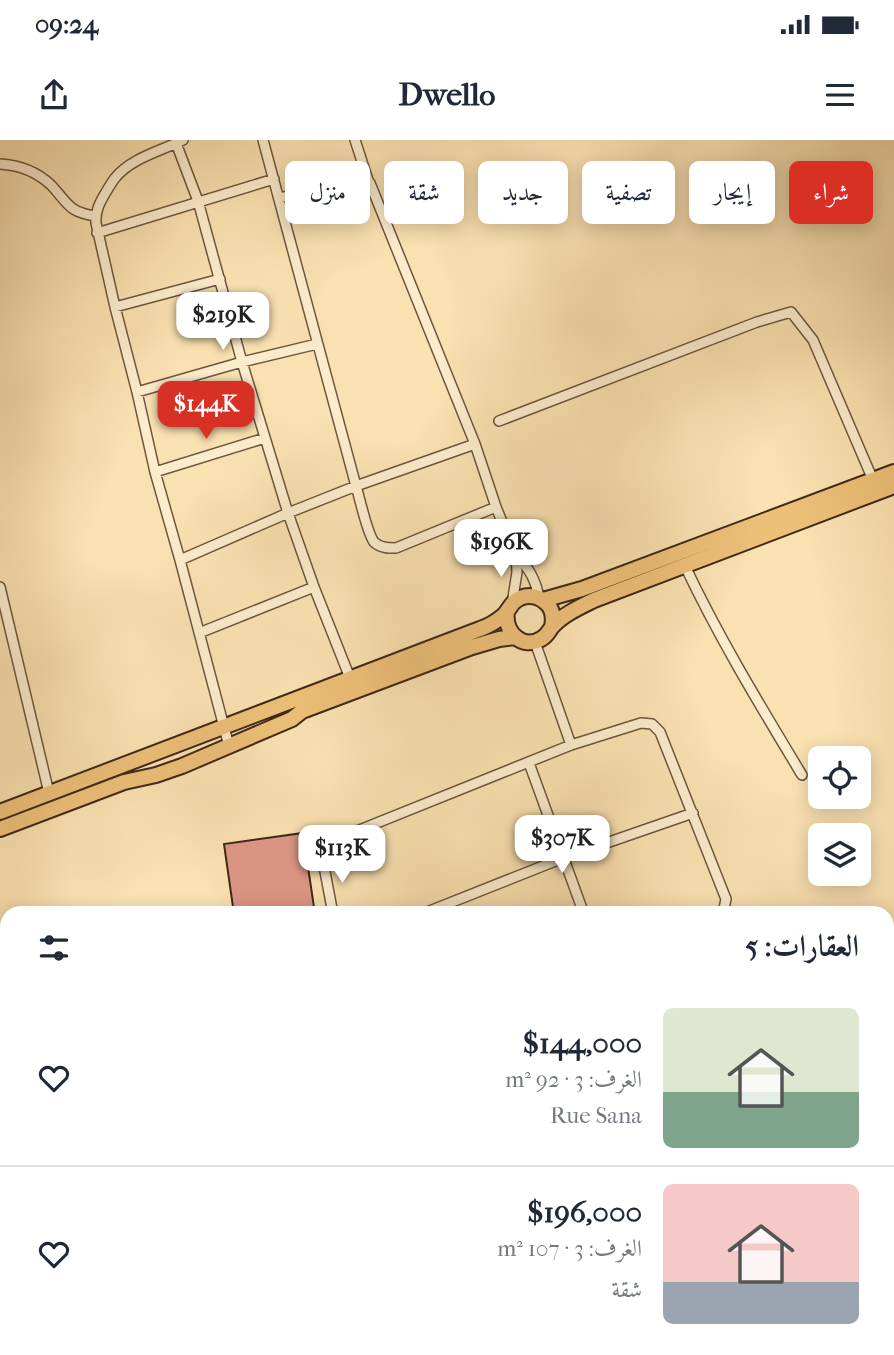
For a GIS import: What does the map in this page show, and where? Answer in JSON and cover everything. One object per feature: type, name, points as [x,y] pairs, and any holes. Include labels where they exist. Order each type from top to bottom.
[{"type":"main road","points":[[0,812],[487,626],[524,597],[541,599],[582,589],[894,472]]},
{"type":"main road","points":[[510,608],[506,618],[515,637],[524,642],[535,642],[545,637],[552,627],[594,600],[894,486]]},
{"type":"main road","points":[[541,599],[552,612],[552,627]]},
{"type":"main road","points":[[0,829],[124,782],[169,771],[292,719],[302,710],[472,647],[515,637]]},
{"type":"street","points":[[263,140],[356,486],[374,542],[387,548],[396,548],[496,507]]},
{"type":"street","points":[[355,140],[362,161]]},
{"type":"street","points":[[229,746],[155,472],[95,216],[100,202],[122,171],[143,158],[180,142],[288,513],[350,678]]},
{"type":"street","points":[[0,163],[22,167],[35,173],[49,183],[67,205],[77,212],[95,216]]},
{"type":"street","points":[[97,233],[274,179]]},
{"type":"street","points":[[370,184],[475,444],[516,556],[515,589],[510,608]]},
{"type":"street","points":[[280,198],[285,197]]},
{"type":"street","points":[[115,307],[220,279]]},
{"type":"street","points":[[499,421],[757,322],[791,312],[813,340],[873,480]]},
{"type":"street","points":[[137,392],[317,344]]},
{"type":"street","points":[[155,472],[265,438]]},
{"type":"street","points":[[180,559],[356,486],[475,444]]},
{"type":"street","points":[[516,556],[528,567],[541,599]]},
{"type":"street","points":[[685,566],[757,701],[802,775]]},
{"type":"street","points":[[0,587],[49,793]]},
{"type":"street","points":[[200,633],[314,587]]},
{"type":"street","points":[[535,642],[571,745]]},
{"type":"street","points":[[331,906],[323,862],[324,850],[332,842],[571,745],[641,723],[652,724],[660,732],[726,899],[725,906]]},
{"type":"street","points":[[529,763],[581,906]]},
{"type":"street","points":[[442,906],[563,858],[693,813]]},
{"type":"building","points":[[303,833],[314,906],[233,906],[224,844]]}]
